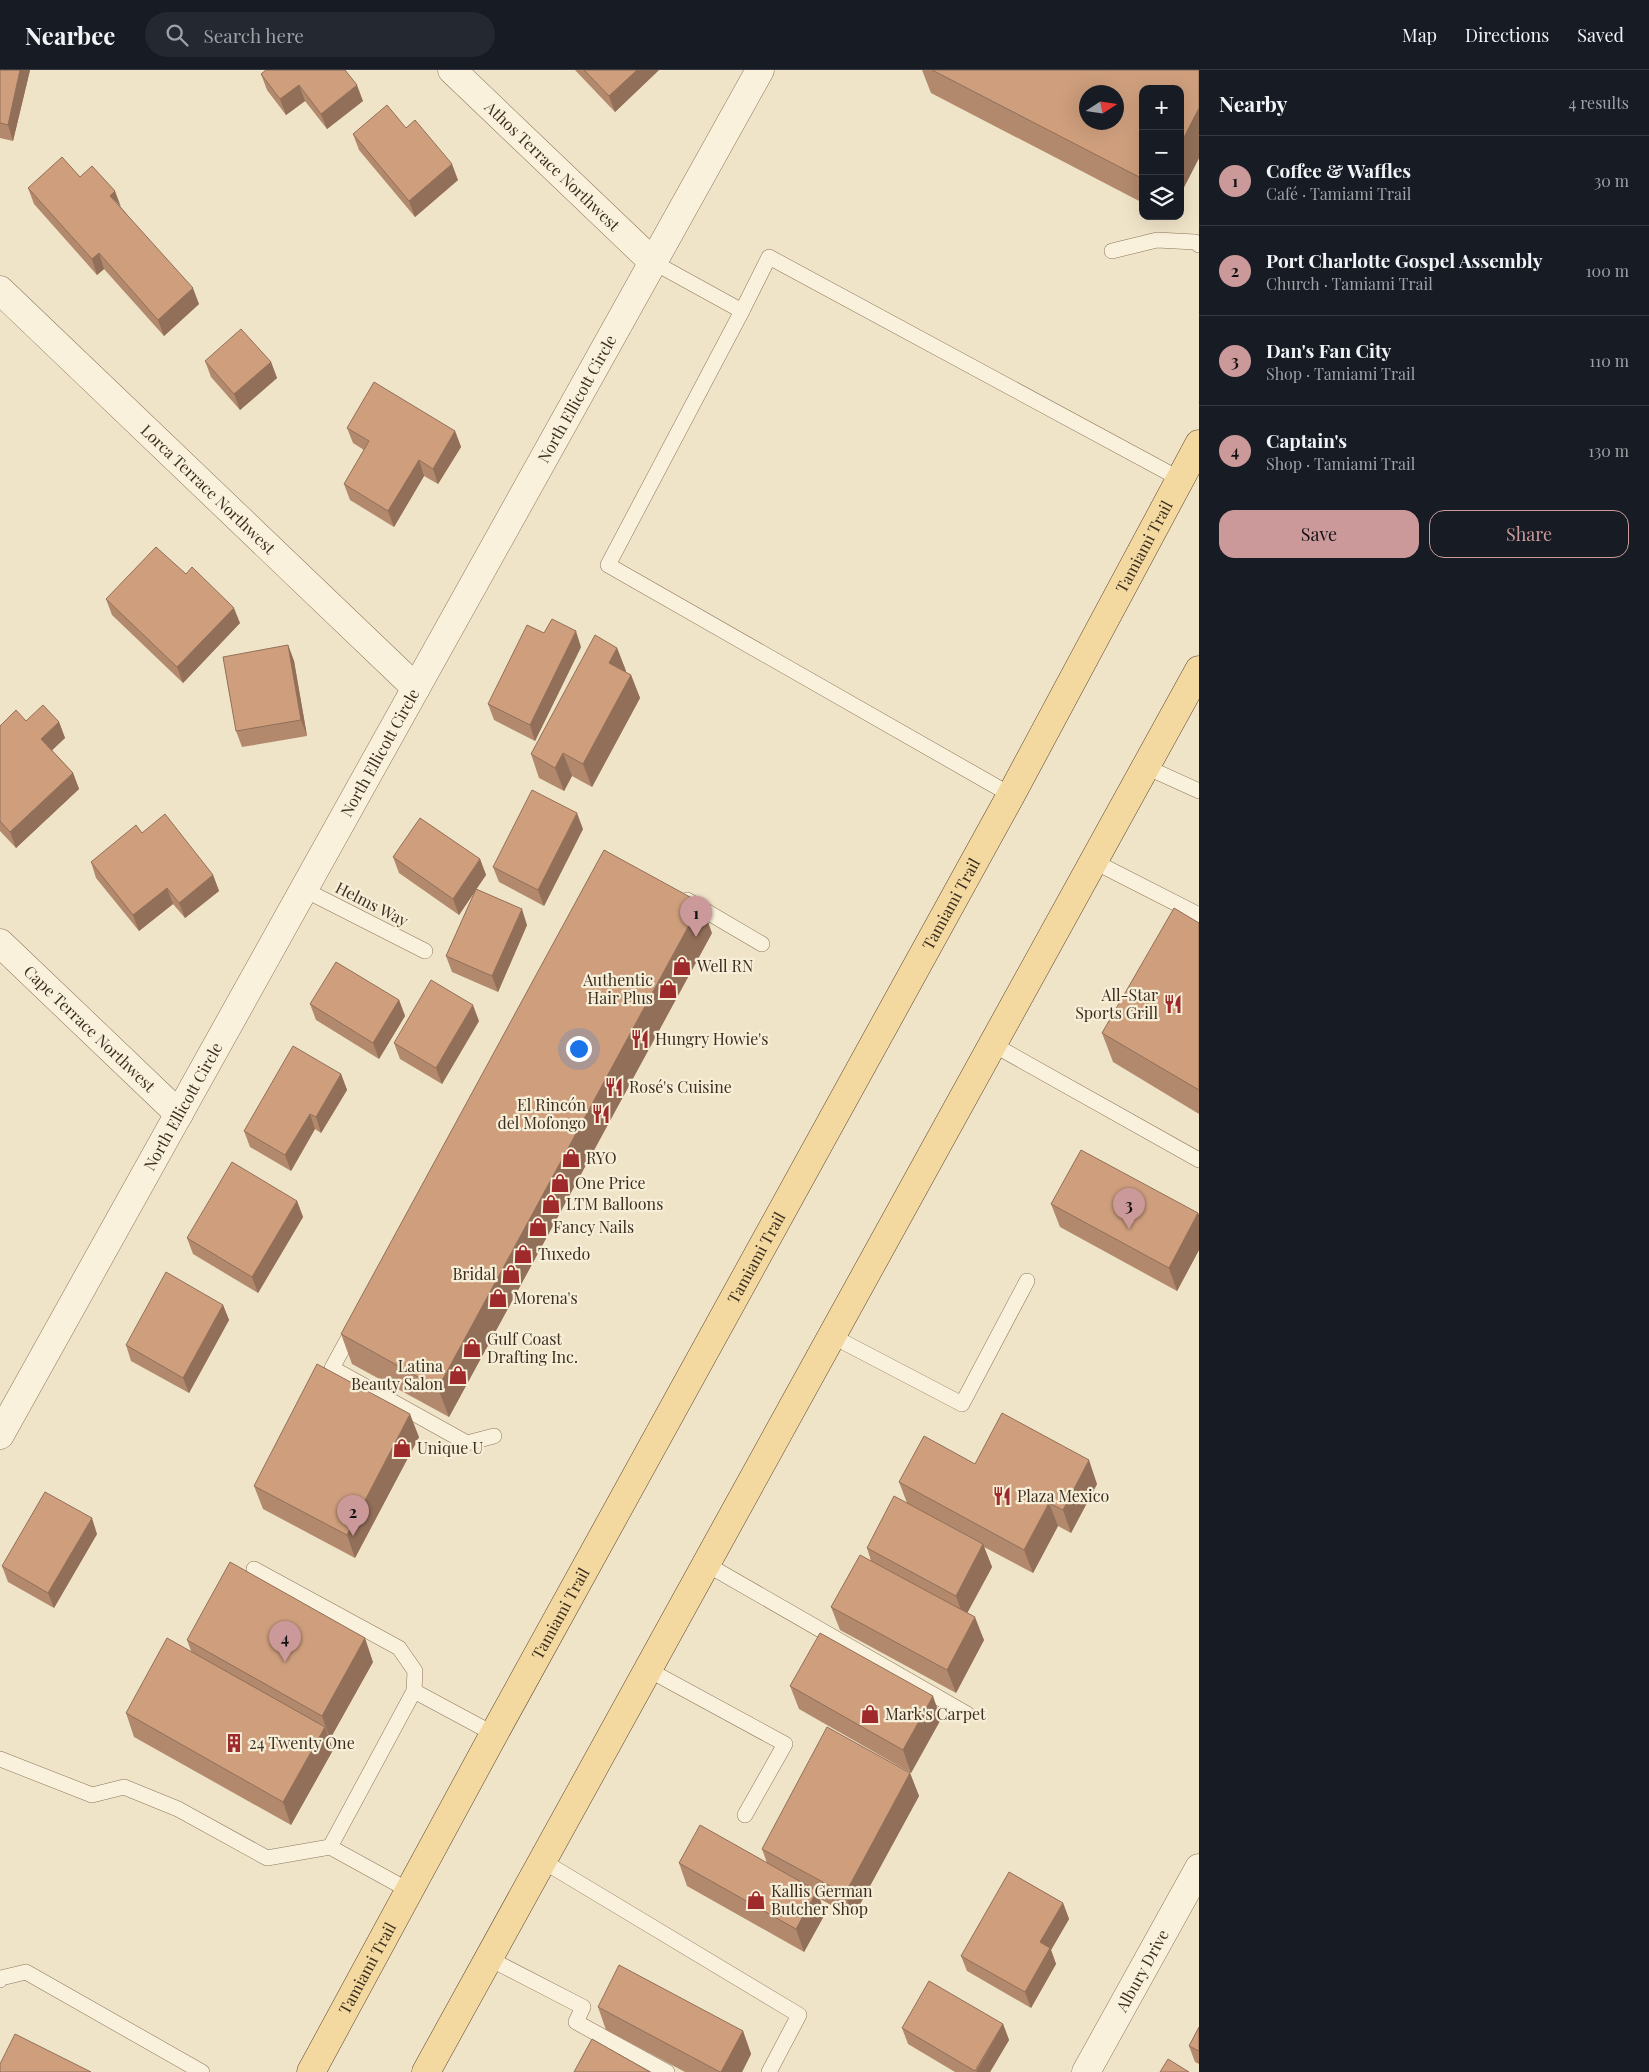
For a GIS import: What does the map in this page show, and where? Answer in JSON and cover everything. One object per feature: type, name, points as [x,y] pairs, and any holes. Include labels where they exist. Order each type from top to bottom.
[{"type":"main road","name":"Tamiami Trail","points":[[311,2072],[494,1734],[1010,795],[1199,444]]},
{"type":"main road","points":[[426,2072],[541,1860],[994,1045],[1199,670]]},
{"type":"street","name":"Athos Terrace Northwest","points":[[452,70],[653,262]]},
{"type":"street","name":"North Ellicott Circle","points":[[0,1435],[760,70]]},
{"type":"street","name":"Lorca Terrace Northwest","points":[[0,290],[416,688]]},
{"type":"street","name":"Cape Terrace Northwest","points":[[0,943],[179,1114]]},
{"type":"street","name":"Albury Drive","points":[[1086,2072],[1199,1868]]},
{"type":"lane","points":[[1112,251],[1157,240],[1195,242],[1199,245]]},
{"type":"lane","points":[[1010,795],[608,565],[769,257],[1180,479]]},
{"type":"lane","points":[[653,262],[742,311]]},
{"type":"lane","points":[[1146,767],[1199,791]]},
{"type":"lane","points":[[1095,862],[1199,915]]},
{"type":"lane","name":"Helms Way","points":[[304,890],[425,951]]},
{"type":"lane","points":[[678,895],[762,944]]},
{"type":"lane","points":[[994,1045],[1199,1160]]},
{"type":"lane","points":[[832,1336],[962,1404],[1027,1281]]},
{"type":"lane","points":[[360,1316],[332,1368],[467,1443],[494,1436]]},
{"type":"lane","points":[[706,1564],[967,1714]]},
{"type":"lane","points":[[254,1569],[399,1648],[414,1671],[414,1691],[330,1847]]},
{"type":"lane","points":[[647,1669],[785,1744],[744,1815]]},
{"type":"lane","points":[[414,1691],[494,1734]]},
{"type":"lane","points":[[0,1759],[92,1795],[124,1787],[178,1810],[268,1858],[330,1847],[410,1891]]},
{"type":"lane","points":[[541,1860],[799,2015],[769,2072]]},
{"type":"lane","points":[[488,1958],[582,2007],[576,2022],[667,2072]]},
{"type":"lane","points":[[0,1980],[1,1978],[26,1972],[202,2072]]},
{"type":"building","points":[[0,70],[20,70],[8,125],[0,123]]},
{"type":"building","points":[[266,70],[345,70],[357,85],[321,114],[299,85],[280,99],[261,74]]},
{"type":"building","points":[[584,70],[637,70],[609,96]]},
{"type":"building","points":[[932,70],[1199,70],[1199,108],[1184,137],[1184,85],[1139,85],[1139,177]]},
{"type":"building","points":[[387,105],[406,128],[415,120],[452,164],[409,201],[353,134]]},
{"type":"building","points":[[62,157],[80,177],[92,166],[115,191],[110,196],[193,288],[158,320],[99,253],[92,259],[28,188]]},
{"type":"building","points":[[241,329],[271,362],[234,394],[205,361]]},
{"type":"building","points":[[374,382],[455,431],[433,469],[419,460],[388,511],[344,484],[369,441],[347,428]]},
{"type":"building","points":[[156,547],[186,574],[192,567],[234,608],[177,667],[106,599]]},
{"type":"building","points":[[552,619],[576,631],[530,725],[488,704],[527,625],[544,633]]},
{"type":"building","points":[[595,635],[617,648],[609,663],[631,675],[583,764],[563,753],[555,768],[531,754]]},
{"type":"building","points":[[288,645],[301,720],[236,731],[223,657]]},
{"type":"building","points":[[43,705],[59,722],[41,739],[73,773],[10,832],[0,821],[0,726],[16,710],[26,721]]},
{"type":"building","points":[[532,790],[577,813],[538,890],[493,867]]},
{"type":"building","points":[[165,814],[213,875],[179,903],[167,888],[133,915],[91,862],[136,825],[142,833]]},
{"type":"building","points":[[420,818],[480,859],[453,899],[393,857]]},
{"type":"building","points":[[604,850],[701,903],[438,1388],[341,1334]]},
{"type":"building","points":[[476,889],[522,909],[492,976],[446,956]]},
{"type":"building","name":"All-Star Sports Grill","points":[[1174,908],[1199,923],[1199,1090],[1102,1033]]},
{"type":"building","points":[[336,962],[399,1000],[373,1043],[310,1004]]},
{"type":"building","points":[[431,980],[473,1005],[436,1068],[394,1043]]},
{"type":"building","points":[[293,1046],[341,1074],[316,1117],[310,1114],[285,1155],[244,1131]]},
{"type":"building","points":[[1081,1150],[1198,1213],[1169,1268],[1051,1204]]},
{"type":"building","points":[[232,1162],[297,1201],[252,1277],[187,1238]]},
{"type":"building","points":[[166,1272],[223,1305],[183,1378],[126,1345]]},
{"type":"building","points":[[317,1364],[410,1414],[347,1535],[254,1486]]},
{"type":"building","name":"Plaza Mexico","points":[[1002,1413],[1089,1460],[1063,1510],[1049,1503],[1024,1550],[899,1482],[924,1436],[975,1464]]},
{"type":"building","points":[[45,1492],[92,1518],[48,1593],[2,1566]]},
{"type":"building","points":[[894,1496],[983,1544],[956,1596],[867,1548]]},
{"type":"building","points":[[860,1555],[975,1617],[947,1670],[831,1607]]},
{"type":"building","points":[[230,1562],[365,1638],[322,1716],[187,1640]]},
{"type":"building","name":"Mark's Carpet","points":[[820,1633],[933,1696],[903,1750],[790,1686]]},
{"type":"building","name":"24 Twenty One","points":[[167,1638],[325,1727],[283,1802],[126,1713]]},
{"type":"building","points":[[827,1727],[910,1773],[845,1894],[762,1849]]},
{"type":"building","points":[[700,1825],[817,1891],[796,1929],[679,1863]]},
{"type":"building","points":[[1009,1872],[1063,1903],[1040,1942],[1050,1948],[1025,1992],[961,1956]]},
{"type":"building","points":[[619,1965],[743,2031],[721,2072],[598,2007]]},
{"type":"building","points":[[929,1981],[1003,2024],[975,2071],[902,2028]]},
{"type":"building","points":[[1199,2027],[1199,2051],[1189,2046]]},
{"type":"building","points":[[15,2034],[91,2072],[0,2072],[0,2064]]},
{"type":"building","points":[[592,2039],[650,2072],[574,2072]]},
{"type":"building","points":[[1168,2059],[1189,2072],[1160,2072]]},
{"type":"place","name":"Coffee & Waffles","points":[[696,937]]},
{"type":"place","name":"Well RN","points":[[682,966]]},
{"type":"place","name":"Authentic Hair Plus","points":[[668,989]]},
{"type":"place","name":"All-Star Sports Grill","points":[[1173,1004]]},
{"type":"place","name":"Hungry Howie's","points":[[640,1039]]},
{"type":"place","name":"Rosé's Cuisine","points":[[614,1087]]},
{"type":"place","name":"El Rincón del Mofongo","points":[[601,1114]]},
{"type":"place","name":"RYO","points":[[571,1158]]},
{"type":"place","name":"One Price","points":[[560,1183]]},
{"type":"place","name":"LTM Balloons","points":[[551,1204]]},
{"type":"place","name":"Fancy Nails","points":[[538,1227]]},
{"type":"place","name":"Dan's Fan City","points":[[1129,1229]]},
{"type":"place","name":"Tuxedo","points":[[523,1254]]},
{"type":"place","name":"Bridal","points":[[511,1274]]},
{"type":"place","name":"Morena's","points":[[498,1298]]},
{"type":"place","name":"Gulf Coast Drafting Inc.","points":[[472,1348]]},
{"type":"place","name":"Latina Beauty Salon","points":[[458,1375]]},
{"type":"place","name":"Unique U","points":[[402,1448]]},
{"type":"place","name":"Plaza Mexico","points":[[1002,1496]]},
{"type":"place","name":"Port Charlotte Gospel Assembly","points":[[353,1536]]},
{"type":"place","name":"Captain's","points":[[285,1662]]},
{"type":"place","name":"Mark's Carpet","points":[[870,1714]]},
{"type":"place","name":"24 Twenty One","points":[[234,1743]]},
{"type":"place","name":"Kallis German Butcher Shop","points":[[756,1900]]}]
